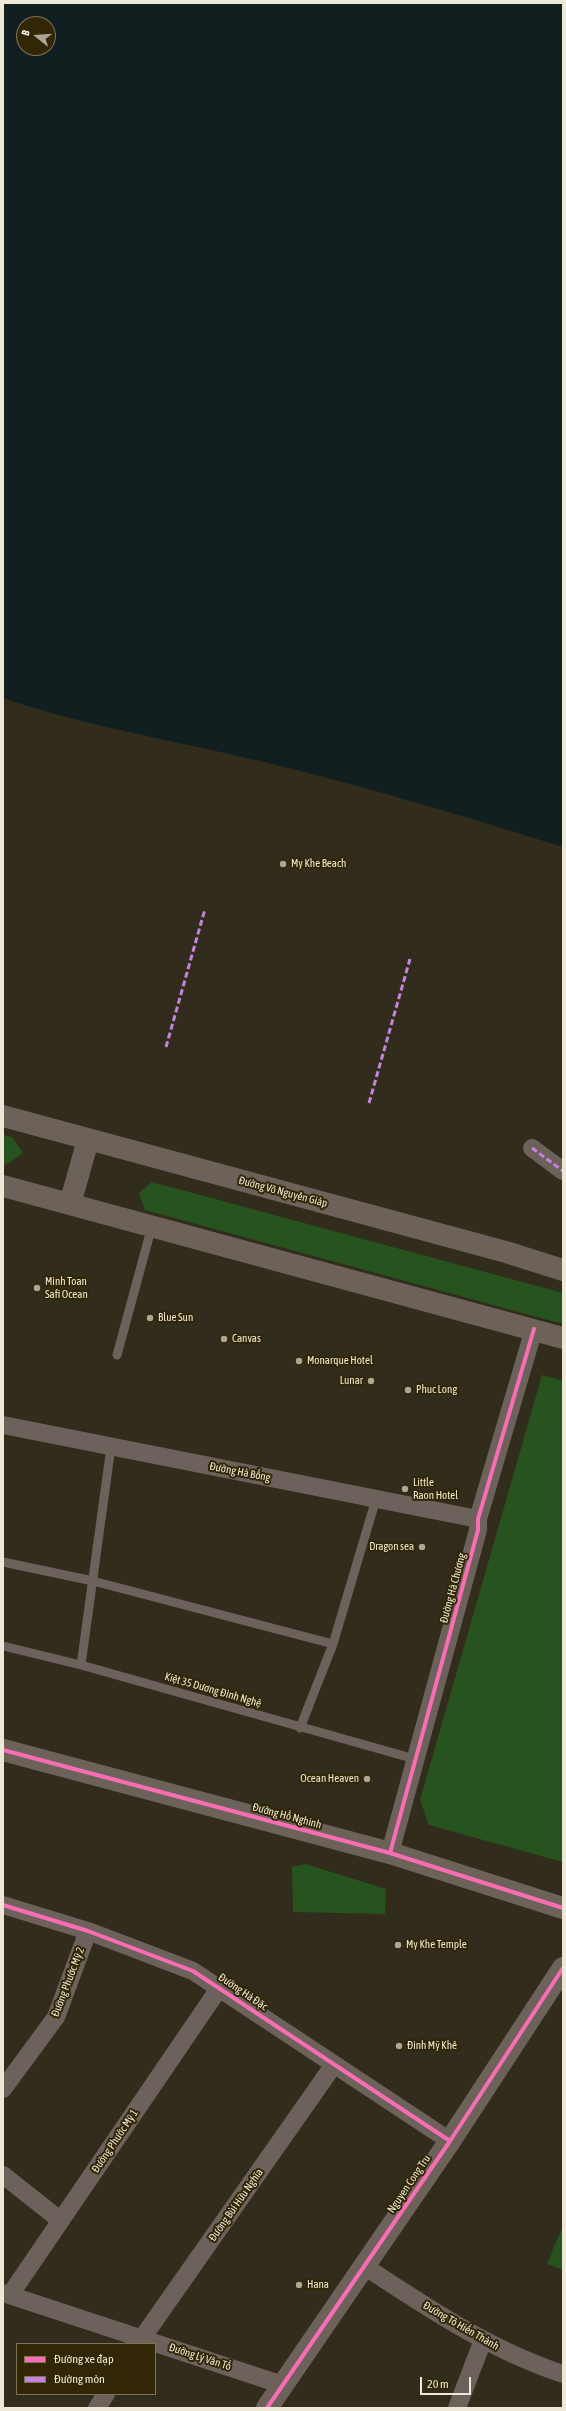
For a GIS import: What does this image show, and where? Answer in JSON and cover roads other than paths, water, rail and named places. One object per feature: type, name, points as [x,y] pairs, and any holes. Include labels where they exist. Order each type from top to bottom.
[{"type":"main road","name":"Đường Võ Nguyên Giáp","points":[[3,1116],[506,1252],[563,1270]]},
{"type":"main road","points":[[70,1204],[88,1140]]},
{"type":"main road","points":[[3,1186],[563,1338]]},
{"type":"main road","name":"Đường Hồ Nghinh","points":[[3,1750],[390,1853],[563,1908]]},
{"type":"main road","name":"Nguyen Cong Tru","points":[[267,2408],[450,2141],[563,1968]]},
{"type":"street","points":[[532,1148],[563,1171]]},
{"type":"street","name":"Đường Hà Chương","points":[[390,1853],[415,1759],[482,1528],[534,1329]]},
{"type":"street","name":"Đường Hà Bổng","points":[[3,1425],[376,1499],[482,1528]]},
{"type":"street","name":"Đường Hà Đặc","points":[[3,1905],[88,1931],[193,1971],[220,1987],[333,2066],[450,2141]]},
{"type":"street","name":"Đường Phước Mỹ 2","points":[[3,2089],[56,2017],[88,1931]]},
{"type":"street","name":"Đường Phước Mỹ 1","points":[[6,2294],[60,2220],[220,1987]]},
{"type":"street","name":"Đường Bùi Hữu Nghĩa","points":[[140,2341],[333,2066]]},
{"type":"street","points":[[3,2175],[60,2220]]},
{"type":"street","name":"Đường Tô Hiến Thành","points":[[364,2266],[454,2325],[527,2362],[563,2374]]},
{"type":"street","name":"Đường Lý Văn Tố","points":[[6,2294],[140,2341]]},
{"type":"street","points":[[457,2408],[483,2340]]},
{"type":"street","name":"Đường Lý Văn Tố","points":[[156,2346],[283,2385]]},
{"type":"street","points":[[97,2408],[105,2395]]},
{"type":"lane","points":[[117,1355],[152,1226]]},
{"type":"lane","points":[[81,1665],[112,1447]]},
{"type":"lane","points":[[300,1728],[333,1644],[376,1499]]},
{"type":"lane","points":[[3,1562],[93,1581],[333,1644]]},
{"type":"lane","name":"Kiệt 35 Dương Đình Nghệ","points":[[3,1646],[81,1665],[300,1728],[415,1759]]},
{"type":"place","name":"My Khe Beach","points":[[283,864]]},
{"type":"place","name":"Minh Toan Safi Ocean","points":[[37,1288]]},
{"type":"place","name":"Blue Sun","points":[[150,1318]]},
{"type":"place","name":"Canvas","points":[[224,1339]]},
{"type":"place","name":"Monarque Hotel","points":[[299,1361]]},
{"type":"place","name":"Lunar","points":[[371,1381]]},
{"type":"place","name":"Phuc Long","points":[[408,1390]]},
{"type":"place","name":"Little Raon Hotel","points":[[405,1489]]},
{"type":"place","name":"Dragon sea","points":[[422,1547]]},
{"type":"place","name":"Ocean Heaven","points":[[367,1779]]},
{"type":"place","name":"My Khe Temple","points":[[398,1945]]},
{"type":"place","name":"Đình Mỹ Khê","points":[[399,2046]]},
{"type":"place","name":"Hana","points":[[299,2285]]}]
